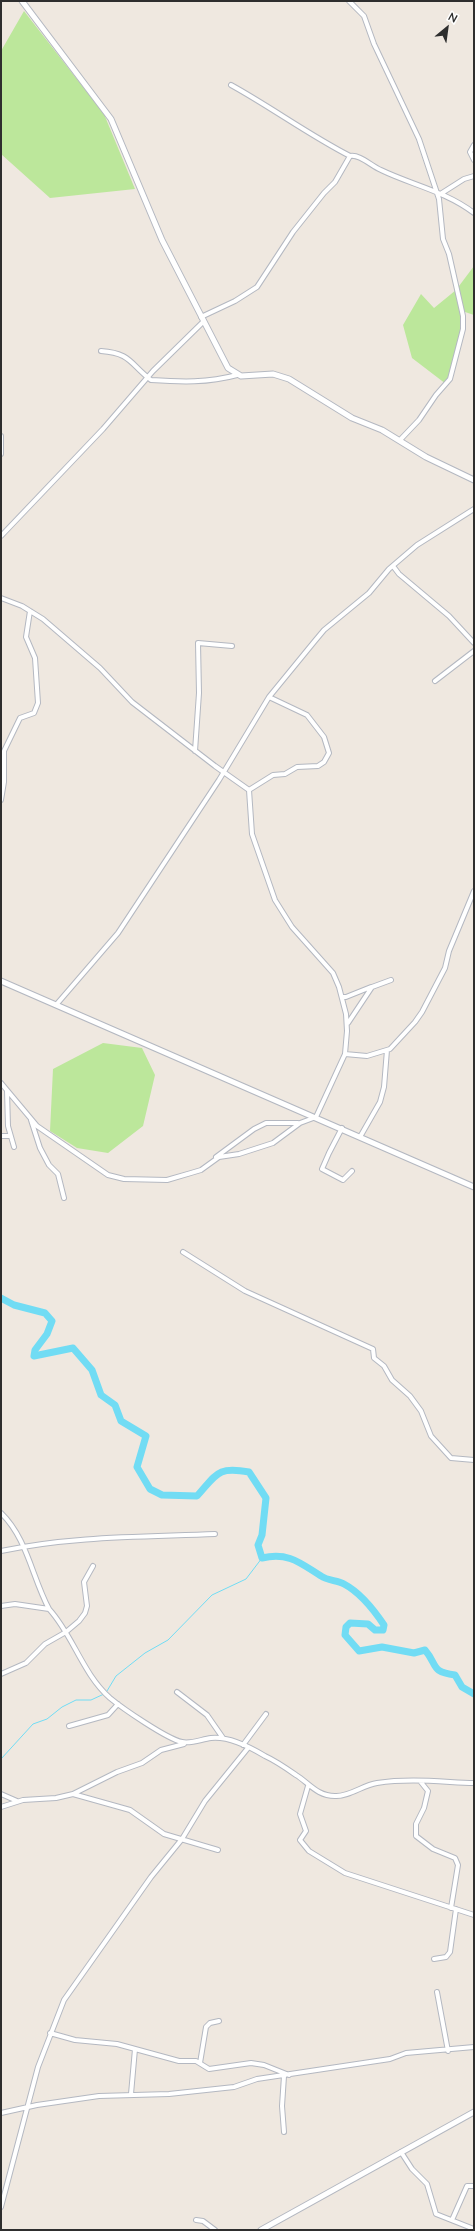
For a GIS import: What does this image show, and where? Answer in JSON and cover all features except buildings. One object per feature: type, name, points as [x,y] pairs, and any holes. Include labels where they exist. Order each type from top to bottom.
[{"type":"street","points":[[22,1],[111,119],[162,240],[228,368],[237,375]]},
{"type":"street","points":[[349,1],[364,16],[374,44],[419,139],[436,191],[441,213],[443,239],[449,254],[462,311],[463,326],[450,379],[436,394],[419,420],[400,440]]},
{"type":"street","points":[[230,84],[322,142],[350,156],[358,157],[381,170],[442,193],[472,211],[474,206]]},
{"type":"street","points":[[474,145],[470,152],[474,160]]},
{"type":"street","points":[[1,536],[103,429],[148,377],[202,320],[257,287],[294,232],[324,192],[335,182],[350,156]]},
{"type":"street","points":[[442,193],[464,179],[474,176]]},
{"type":"street","points":[[101,351],[117,352],[139,367],[151,380],[191,382],[217,380],[237,375],[273,374],[289,378],[348,416],[400,440],[426,457],[474,480]]},
{"type":"street","points":[[1,436],[1,454]]},
{"type":"street","points":[[56,1005],[118,933],[223,772],[268,697],[324,630],[369,593],[374,585],[393,566],[433,534],[474,509]]},
{"type":"street","points":[[393,566],[399,574],[449,616],[474,643]]},
{"type":"street","points":[[1,598],[30,611],[100,668],[132,702],[195,751],[249,790]]},
{"type":"street","points":[[1,800],[3,790],[5,748],[20,718],[34,713],[38,703],[35,658],[26,638],[30,611]]},
{"type":"street","points":[[195,751],[199,699],[198,643],[232,646]]},
{"type":"street","points":[[435,681],[474,651]]},
{"type":"street","points":[[249,790],[273,775],[285,774],[296,767],[318,766],[324,762],[330,753],[324,737],[307,715],[268,697]]},
{"type":"street","points":[[213,1160],[239,1154],[272,1143],[300,1123],[316,1117],[345,1054],[347,1023],[342,997],[333,973],[292,927],[275,900],[252,834],[249,790]]},
{"type":"street","points":[[345,1054],[368,1056],[387,1050],[422,1012],[445,968],[449,951],[474,891]]},
{"type":"street","points":[[342,997],[346,998],[391,980]]},
{"type":"street","points":[[1,981],[342,1128],[474,1187]]},
{"type":"street","points":[[347,1023],[372,987]]},
{"type":"street","points":[[360,1137],[380,1102],[384,1087],[387,1050]]},
{"type":"street","points":[[1,1083],[30,1119],[103,1171],[120,1179],[167,1180],[201,1170],[254,1129],[266,1123],[300,1123]]},
{"type":"street","points":[[7,1091],[10,1136],[14,1147]]},
{"type":"street","points":[[30,1119],[40,1148],[49,1165],[58,1174],[64,1198]]},
{"type":"street","points":[[342,1128],[328,1152],[322,1169],[343,1180],[352,1170]]},
{"type":"street","points":[[1,1136],[10,1136]]},
{"type":"street","points":[[183,1252],[245,1292],[373,1349],[374,1358],[384,1366],[392,1380],[410,1396],[421,1411],[431,1436],[451,1458],[474,1460]]},
{"type":"street","points":[[1,1513],[16,1530],[49,1609],[66,1632],[79,1659],[101,1688],[118,1704],[175,1740],[189,1743]]},
{"type":"street","points":[[1,1551],[22,1546],[88,1539],[215,1534]]},
{"type":"street","points":[[1,1674],[26,1664],[45,1644],[66,1632],[85,1613],[87,1606],[84,1582],[93,1566]]},
{"type":"street","points":[[1,1606],[15,1604],[49,1609]]},
{"type":"street","points":[[177,1692],[207,1714],[223,1738]]},
{"type":"street","points":[[68,1726],[108,1715],[118,1704]]},
{"type":"street","points":[[243,1745],[266,1714]]},
{"type":"street","points":[[1,1807],[18,1801],[73,1794],[117,1772],[142,1763],[161,1750],[209,1738],[223,1738],[243,1745],[286,1768],[308,1786],[322,1794],[336,1796],[372,1784],[420,1781],[474,1783]]},
{"type":"street","points":[[1,2207],[27,2108],[50,2033],[64,2000],[151,1877],[182,1839],[205,1801],[248,1748]]},
{"type":"street","points":[[420,1781],[428,1791],[424,1808],[416,1824],[416,1836],[429,1847],[455,1858],[458,1865],[450,1952],[446,1957],[434,1959]]},
{"type":"street","points":[[308,1786],[300,1814],[306,1831],[300,1840],[305,1848],[345,1873],[474,1915]]},
{"type":"street","points":[[1,1794],[18,1801]]},
{"type":"street","points":[[73,1794],[130,1810],[156,1830],[173,1838],[182,1839],[218,1850]]},
{"type":"street","points":[[437,1992],[448,2050]]},
{"type":"street","points":[[200,2063],[206,2027],[210,2023],[218,2021]]},
{"type":"street","points":[[50,2033],[75,2040],[112,2043],[175,2060],[196,2061],[209,2069],[250,2063],[264,2065],[286,2075]]},
{"type":"street","points":[[1,2113],[94,2097],[131,2094],[169,2094],[234,2087],[257,2079],[390,2059],[406,2053],[474,2047]]},
{"type":"street","points":[[131,2094],[135,2050]]},
{"type":"street","points":[[284,2132],[282,2106],[286,2075]]},
{"type":"street","points":[[261,2230],[474,2112]]},
{"type":"street","points":[[401,2152],[412,2169],[427,2184],[435,2212],[474,2229]]},
{"type":"street","points":[[452,2220],[467,2186],[474,2186]]},
{"type":"street","points":[[196,2220],[203,2221],[215,2230]]},
{"type":"green space","points":[[24,11],[104,114],[135,189],[50,198],[1,154],[1,51]]},
{"type":"green space","points":[[474,266],[474,315],[465,312],[455,363],[446,384],[412,358],[403,325],[421,294],[434,308],[456,290]]},
{"type":"green space","points":[[103,1043],[142,1048],[155,1075],[143,1126],[108,1153],[77,1148],[50,1131],[53,1069]]},
{"type":"waterway","points":[[1,1298],[14,1305],[45,1313],[52,1321],[47,1334],[35,1350],[34,1356],[73,1348],[92,1370],[101,1395],[115,1405],[121,1421],[146,1436],[137,1467],[150,1489],[162,1495],[197,1496],[214,1477],[224,1471],[238,1470],[249,1472],[266,1498],[262,1535],[258,1545],[262,1558],[280,1556],[294,1560],[324,1578],[344,1584],[356,1592],[384,1625],[383,1630],[375,1630],[368,1624],[350,1623],[346,1627],[345,1635],[359,1651],[382,1647],[414,1653],[425,1650],[438,1670],[447,1674],[455,1675],[462,1687],[474,1694]]},
{"type":"waterway","points":[[107,1691],[116,1676],[145,1653],[168,1640],[212,1595],[246,1579],[262,1558]]},
{"type":"waterway","points":[[1,1759],[33,1724],[47,1719],[62,1707],[76,1700],[91,1700],[104,1694]]}]
